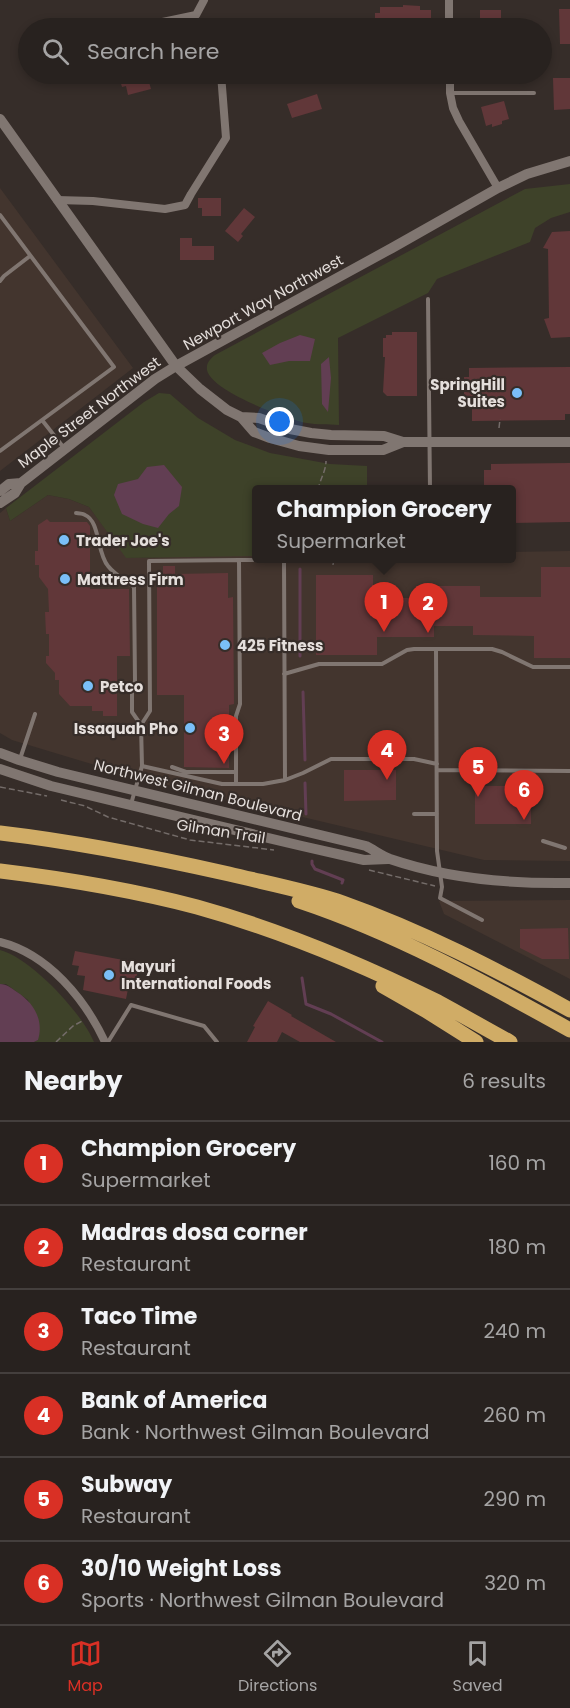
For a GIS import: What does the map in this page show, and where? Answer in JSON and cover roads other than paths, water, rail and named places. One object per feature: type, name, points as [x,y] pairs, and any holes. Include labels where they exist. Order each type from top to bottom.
[{"type":"highway","points":[[0,833],[175,862],[342,903],[424,936],[502,973],[570,1010]]},
{"type":"highway","points":[[175,862],[323,909],[414,947],[467,973],[570,1030]]},
{"type":"highway","points":[[0,871],[63,879],[150,896],[252,924],[382,975],[440,1003],[510,1042]]},
{"type":"highway","points":[[315,948],[425,1010],[476,1042]]},
{"type":"street","points":[[185,18],[196,15],[204,0]]},
{"type":"street","points":[[449,0],[449,18]]},
{"type":"street","points":[[57,200],[93,201],[165,209],[185,206],[190,194],[226,138],[222,84]]},
{"type":"street","points":[[450,84],[453,108],[498,188]]},
{"type":"street","name":"Newport Way Northwest","points":[[0,119],[176,366],[498,188],[540,170],[570,161]]},
{"type":"street","points":[[176,366],[214,401],[241,417],[254,432],[315,449],[384,450],[403,442],[570,442]]},
{"type":"street","name":"Maple Street Northwest","points":[[0,503],[15,493],[21,483],[176,366]]},
{"type":"street","name":"Maple Street Northwest","points":[[0,491],[9,484],[21,483]]},
{"type":"street","name":"Northwest Gilman Boulevard","points":[[0,753],[58,772],[366,846],[388,859],[439,872],[486,880],[570,883]]},
{"type":"street","name":"Northwest Gilman Boulevard","points":[[0,769],[42,784],[131,806],[364,860],[388,859]]},
{"type":"street","points":[[0,942],[34,957],[49,968],[84,1006],[106,1042]]},
{"type":"lane","points":[[450,93],[534,93]]},
{"type":"lane","points":[[0,215],[114,367],[0,451]]},
{"type":"lane","points":[[0,281],[30,256]]},
{"type":"lane","points":[[428,298],[430,485]]},
{"type":"lane","points":[[42,420],[65,449]]},
{"type":"lane","points":[[76,513],[85,514],[94,524],[102,556],[108,567],[134,587],[135,681],[132,689],[132,712],[141,725],[142,766],[131,806]]},
{"type":"lane","points":[[236,784],[236,716],[240,704],[239,560]]},
{"type":"lane","points":[[141,725],[150,711],[148,561],[252,560]]},
{"type":"lane","points":[[284,563],[285,780]]},
{"type":"lane","points":[[284,674],[316,664],[382,664],[411,650],[436,649],[492,649],[533,667],[570,667]]},
{"type":"lane","points":[[436,649],[437,852],[442,887],[440,898],[482,920]]},
{"type":"lane","points":[[19,760],[35,714]]},
{"type":"lane","points":[[142,766],[222,784],[236,784],[285,780],[331,759],[414,759],[437,764]]},
{"type":"lane","points":[[172,767],[186,772],[235,772]]},
{"type":"lane","points":[[437,770],[570,771]]},
{"type":"lane","points":[[414,814],[437,814]]},
{"type":"lane","points":[[543,841],[565,848]]},
{"type":"lane","points":[[106,1042],[131,1005],[204,1026],[217,1042]]},
{"type":"waterway","points":[[300,569],[300,656]]},
{"type":"waterway","points":[[303,692],[305,760]]},
{"type":"waterway","points":[[305,783],[306,814]]},
{"type":"waterway","points":[[312,861],[315,869],[343,880],[342,883]]},
{"type":"waterway","points":[[302,978],[306,1004],[331,1014],[382,1042]]},
{"type":"place","name":"SpringHill Suites","points":[[517,393]]},
{"type":"place","name":"Trader Joe's","points":[[64,540]]},
{"type":"place","name":"Mattress Firm","points":[[65,579]]},
{"type":"place","name":"Champion Grocery","points":[[384,632]]},
{"type":"place","name":"Madras dosa corner","points":[[428,633]]},
{"type":"place","name":"425 Fitness","points":[[225,645]]},
{"type":"place","name":"Petco","points":[[88,686]]},
{"type":"place","name":"Issaquah Pho","points":[[190,728]]},
{"type":"place","name":"Taco Time","points":[[224,764]]},
{"type":"place","name":"Bank of America","points":[[387,780]]},
{"type":"place","name":"Subway","points":[[478,797]]},
{"type":"place","name":"30/10 Weight Loss","points":[[524,820]]},
{"type":"place","name":"Mayuri International Foods","points":[[109,975]]}]
